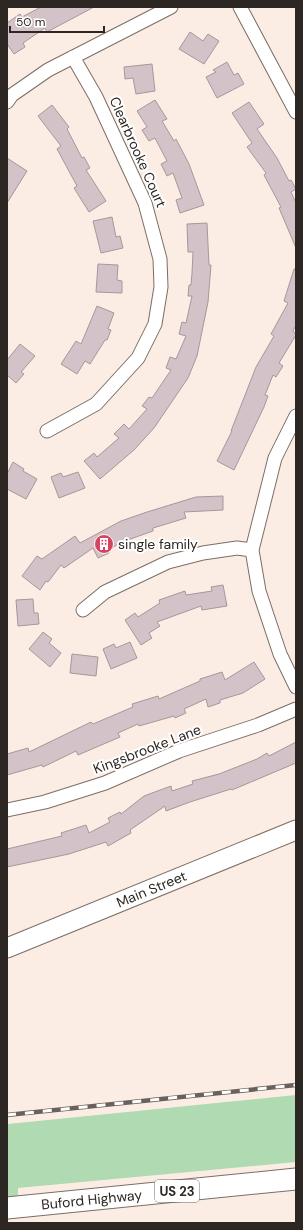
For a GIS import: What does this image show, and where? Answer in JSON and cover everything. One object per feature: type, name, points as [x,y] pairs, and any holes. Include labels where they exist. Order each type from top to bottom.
[{"type":"main road","name":"Buford Highway","points":[[7,1208],[296,1179]]},
{"type":"street","points":[[7,102],[12,95],[48,70],[171,7]]},
{"type":"street","points":[[240,7],[296,112]]},
{"type":"street","name":"Clearbrooke Court","points":[[47,431],[96,404],[138,358],[155,324],[161,287],[160,259],[145,203],[96,97],[73,57]]},
{"type":"street","points":[[295,424],[275,458],[252,550],[259,591],[280,654],[296,687]]},
{"type":"street","points":[[83,610],[105,592],[168,562],[203,553],[236,548],[252,550]]},
{"type":"street","name":"Kingsbrooke Lane","points":[[7,810],[45,802],[106,783],[179,751],[258,725],[296,709]]},
{"type":"street","name":"Main Street","points":[[7,948],[296,830]]},
{"type":"green space","points":[[296,1095],[296,1162],[18,1188],[18,1195],[7,1198],[7,1121],[8,1124]]},
{"type":"building","points":[[41,7],[94,7],[47,32],[45,28],[23,43],[25,47],[14,54],[7,44],[7,23],[20,14],[22,17]]},
{"type":"building","points":[[190,32],[203,41],[208,34],[219,41],[204,64],[179,49]]},
{"type":"building","points":[[227,62],[234,75],[238,73],[244,84],[217,98],[206,77],[216,72],[213,70]]},
{"type":"building","points":[[152,64],[155,91],[136,94],[133,78],[125,79],[124,67]]},
{"type":"building","points":[[155,100],[167,119],[162,121],[174,141],[176,139],[189,164],[204,205],[180,213],[176,200],[182,198],[173,173],[167,176],[161,164],[167,161],[155,138],[149,141],[142,130],[147,127],[137,111]]},
{"type":"building","points":[[249,102],[264,124],[257,129],[277,158],[289,181],[291,180],[296,189],[291,192],[296,203],[296,248],[279,208],[281,207],[264,175],[266,173],[247,147],[252,143],[232,113]]},
{"type":"building","points":[[52,105],[69,127],[67,129],[82,158],[84,157],[90,168],[86,170],[106,201],[89,212],[74,188],[77,186],[57,149],[61,146],[38,116]]},
{"type":"building","points":[[7,158],[27,171],[7,203]]},
{"type":"building","points":[[112,217],[116,237],[120,236],[123,248],[101,253],[93,221]]},
{"type":"building","points":[[207,223],[209,265],[211,265],[208,302],[197,356],[188,378],[154,428],[134,450],[100,479],[84,461],[94,453],[97,457],[119,438],[114,434],[124,424],[129,429],[147,409],[142,406],[149,397],[152,398],[171,370],[166,368],[170,357],[176,359],[186,336],[179,334],[182,322],[186,323],[192,296],[188,296],[189,285],[191,285],[193,252],[188,252],[187,224]]},
{"type":"building","points":[[98,264],[118,265],[117,280],[122,281],[122,293],[96,292]]},
{"type":"building","points":[[294,269],[296,269],[296,325],[293,331],[296,335],[279,363],[283,366],[276,377],[273,375],[265,395],[268,396],[264,407],[234,470],[217,461],[232,431],[256,367],[274,336],[271,334],[288,303],[284,301]]},
{"type":"building","points":[[97,306],[114,313],[108,329],[111,330],[107,340],[105,340],[90,364],[85,361],[77,374],[61,364],[76,341],[81,344]]},
{"type":"building","points":[[20,344],[35,356],[21,372],[24,374],[16,383],[7,375],[7,360]]},
{"type":"building","points":[[13,462],[24,469],[23,471],[37,479],[26,499],[7,489],[7,474]]},
{"type":"building","points":[[78,472],[85,488],[59,498],[51,477],[61,473],[63,477]]},
{"type":"building","points":[[223,496],[223,510],[184,512],[186,518],[153,528],[153,531],[122,542],[108,550],[109,553],[98,558],[93,548],[64,568],[61,565],[40,590],[22,576],[37,556],[42,559],[75,536],[80,543],[121,521],[147,512],[196,497]]},
{"type":"building","points":[[223,585],[227,606],[202,610],[201,606],[157,622],[160,626],[149,633],[152,638],[141,645],[125,620],[135,613],[138,617],[160,603],[159,600],[185,591],[186,595],[212,591],[211,587]]},
{"type":"building","points":[[33,599],[34,613],[38,613],[39,624],[18,626],[16,600]]},
{"type":"building","points":[[43,632],[52,639],[49,643],[61,653],[50,667],[29,649]]},
{"type":"building","points":[[130,642],[137,658],[111,669],[103,649],[114,644],[116,648]]},
{"type":"building","points":[[72,654],[98,657],[96,676],[70,673]]},
{"type":"building","points":[[254,662],[265,679],[243,693],[220,700],[220,703],[208,707],[206,699],[184,709],[186,713],[175,718],[174,716],[139,726],[138,724],[118,733],[120,737],[78,755],[76,751],[43,767],[42,765],[7,775],[7,754],[28,748],[29,752],[91,722],[93,724],[133,707],[132,704],[158,696],[159,699],[200,681],[200,679],[222,672],[225,680]]},
{"type":"building","points":[[296,742],[296,763],[232,790],[231,789],[190,802],[166,811],[165,806],[130,830],[131,833],[108,846],[106,842],[69,854],[7,867],[7,849],[62,836],[61,833],[86,825],[89,833],[110,822],[108,818],[120,812],[121,814],[144,796],[171,786],[172,791],[193,784],[192,781],[219,774],[257,759],[267,753],[269,756]]},
{"type":"railway","points":[[7,1115],[296,1085]]},
{"type":"place","name":"single family","points":[[104,544]]}]
